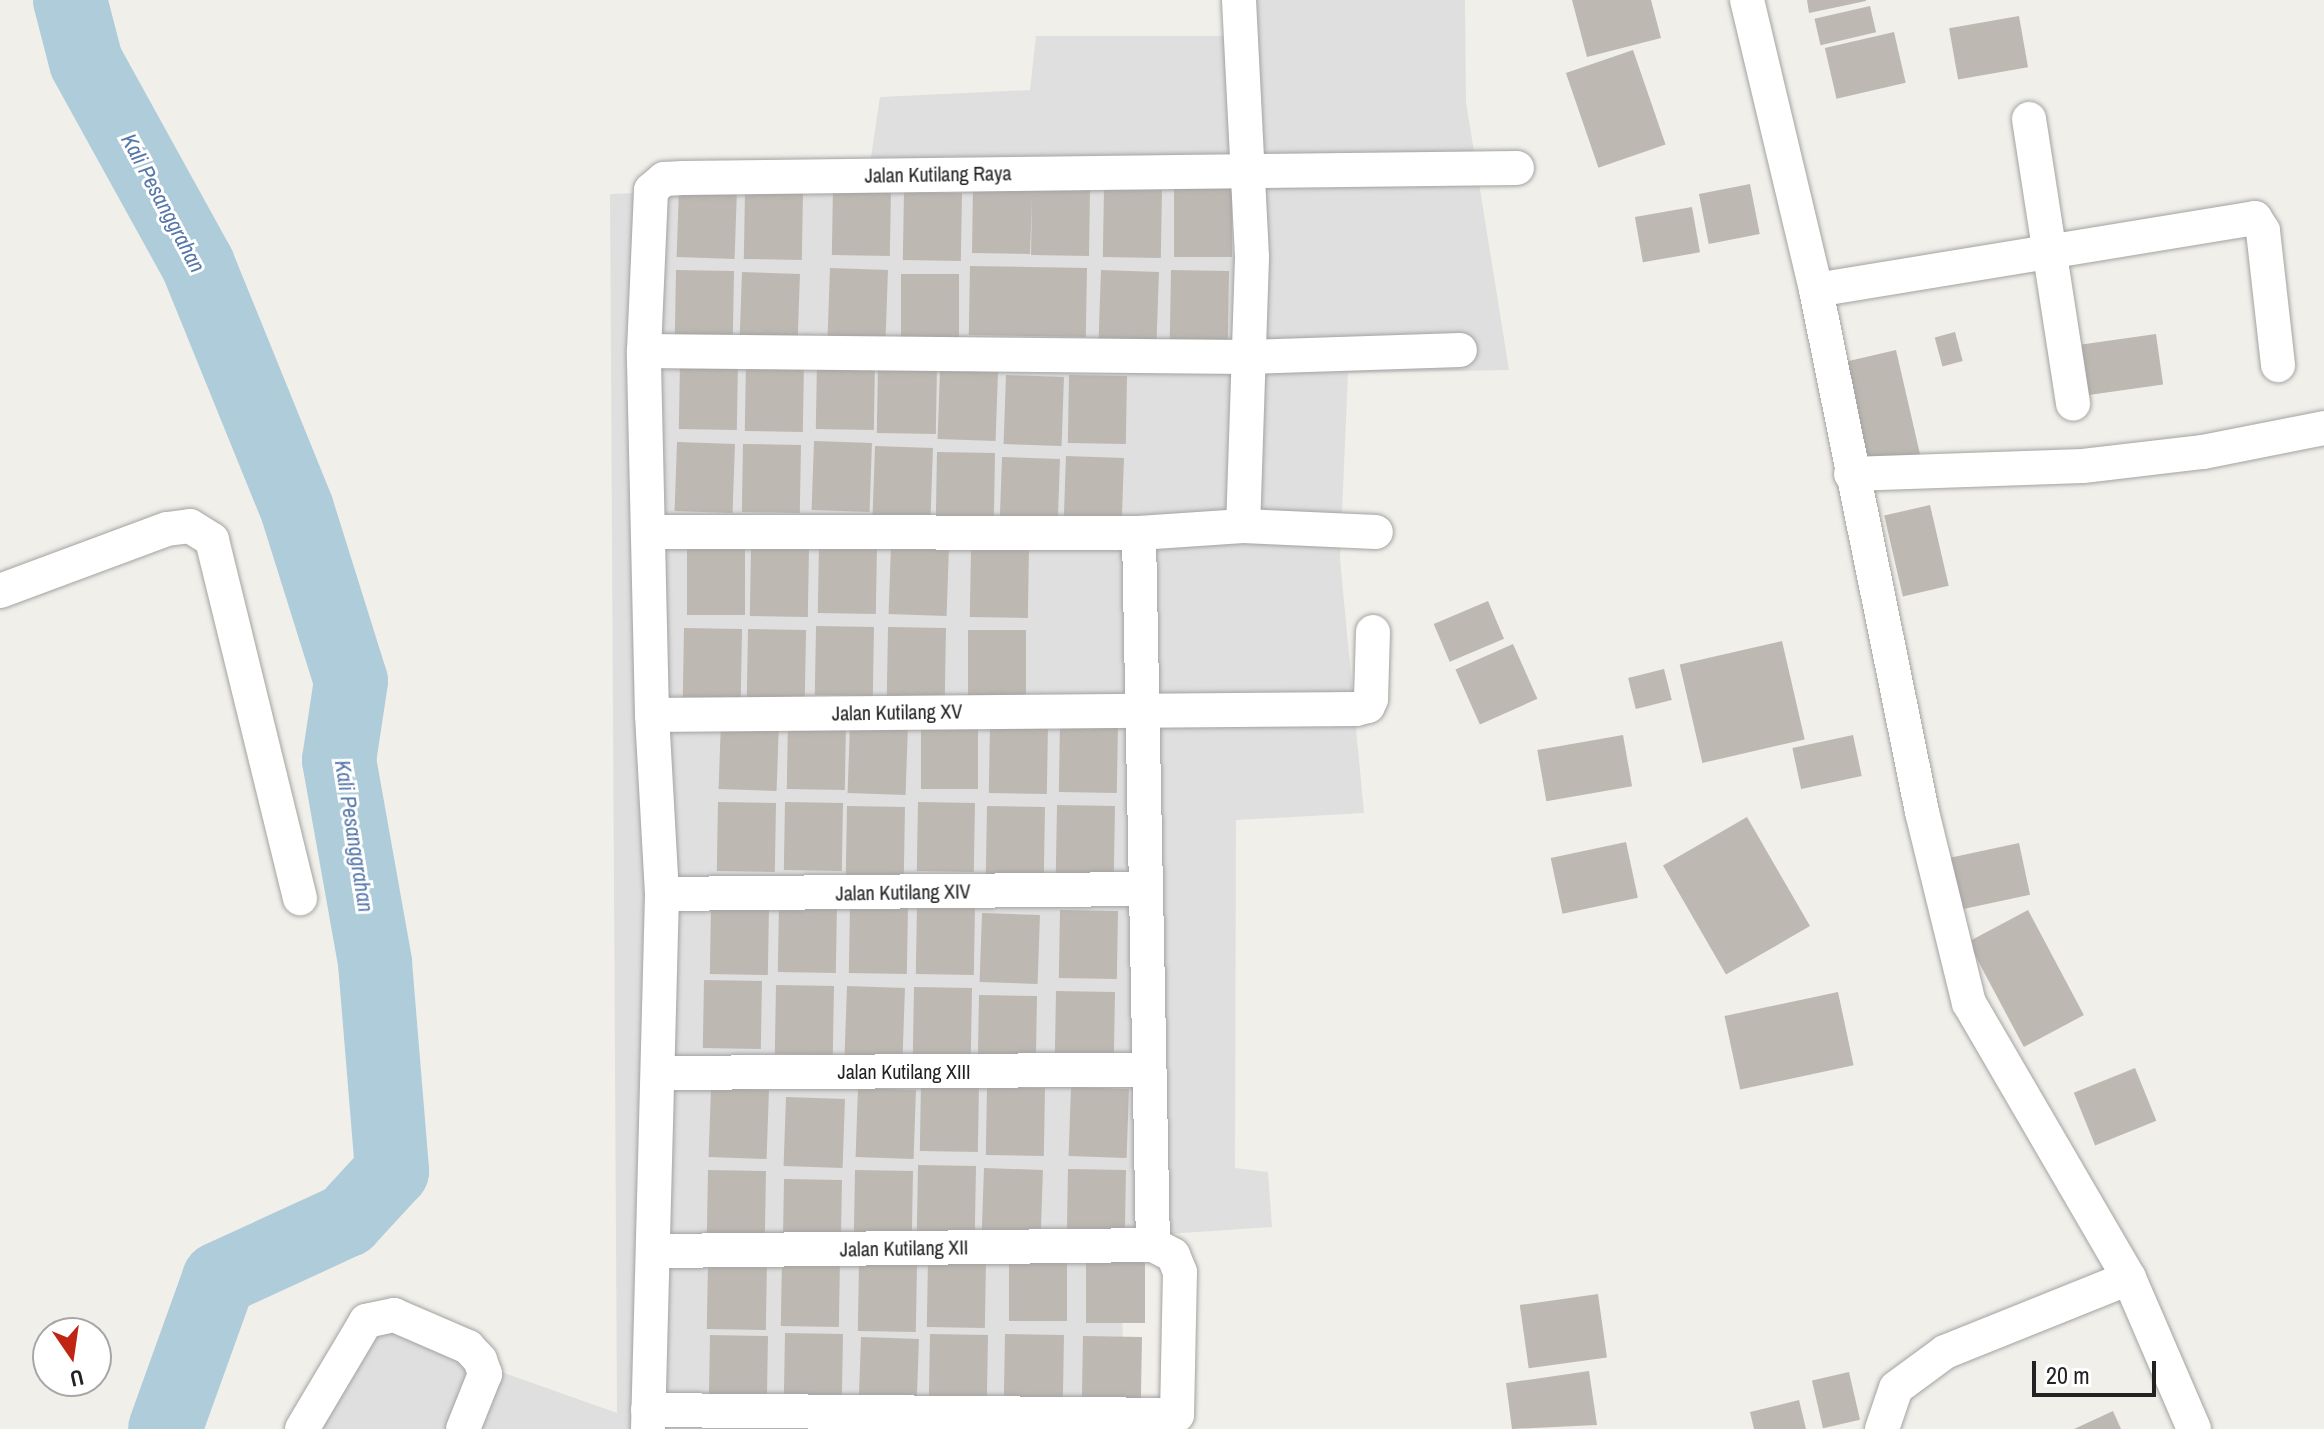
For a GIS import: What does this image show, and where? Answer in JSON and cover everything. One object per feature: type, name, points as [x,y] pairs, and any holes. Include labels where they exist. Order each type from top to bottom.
[{"type":"street","points":[[1239,0],[1249,170],[1243,526]]},
{"type":"street","points":[[1747,0],[1816,290],[1851,474],[1926,828],[1969,1003],[2129,1278],[2194,1429]]},
{"type":"street","points":[[2029,119],[2073,404]]},
{"type":"street","points":[[1249,170],[1517,168]]},
{"type":"street","name":"Jalan Kutilang Raya","points":[[644,351],[647,208],[651,190],[664,179],[1249,170]]},
{"type":"street","points":[[1816,290],[2048,249],[2255,218],[2263,231],[2278,365]]},
{"type":"street","points":[[1139,533],[1147,1070],[1153,1245],[1173,1255],[1180,1272],[1177,1415],[648,1420],[661,1073],[662,894],[652,715],[644,351],[1248,357],[1460,350]]},
{"type":"street","points":[[1851,474],[2083,466],[2203,452],[2324,428]]},
{"type":"street","points":[[0,591],[167,529],[190,526],[212,540],[300,898]]},
{"type":"street","points":[[648,532],[1139,533],[1243,526],[1376,532]]},
{"type":"street","name":"Jalan Kutilang XV","points":[[652,715],[1362,708],[1371,699],[1373,632]]},
{"type":"street","name":"Jalan Kutilang XIV","points":[[662,894],[1144,889]]},
{"type":"street","name":"Jalan Kutilang XIII","points":[[661,1073],[1147,1070]]},
{"type":"street","name":"Jalan Kutilang XII","points":[[655,1251],[1153,1245]]},
{"type":"street","points":[[1882,1429],[1886,1405],[1901,1382],[1945,1352],[2129,1278]]},
{"type":"street","points":[[313,1426],[366,1321],[394,1315],[468,1347],[480,1360],[485,1374],[463,1429]]},
{"type":"shaded area","points":[[1245,0],[1465,0],[1466,102],[1509,370],[1348,373],[1340,559],[1364,813],[1236,820],[1235,1168],[1268,1172],[1272,1227],[1122,1237],[1123,1415],[1109,1429],[301,1429],[375,1327],[617,1413],[610,194],[867,184],[880,97],[1030,90],[1036,36],[1226,36]]},
{"type":"building","points":[[1572,0],[1651,0],[1661,38],[1587,57]]},
{"type":"building","points":[[1807,0],[1866,0],[1866,1],[1809,13]]},
{"type":"building","points":[[1870,6],[1876,32],[1821,45],[1814,19]]},
{"type":"building","points":[[2019,16],[2028,67],[1958,80],[1949,28]]},
{"type":"building","points":[[1894,32],[1906,83],[1837,99],[1825,48]]},
{"type":"building","points":[[1633,50],[1666,145],[1598,168],[1566,73]]},
{"type":"building","points":[[973,184],[1090,188],[1089,256],[1031,255],[1032,198],[1030,254],[972,253]]},
{"type":"building","points":[[1750,184],[1760,234],[1709,244],[1699,194]]},
{"type":"building","points":[[833,187],[891,188],[890,256],[832,255]]},
{"type":"building","points":[[679,188],[737,190],[735,259],[677,257]]},
{"type":"building","points":[[1104,189],[1162,190],[1161,258],[1103,257]]},
{"type":"building","points":[[1174,189],[1232,189],[1232,257],[1174,257]]},
{"type":"building","points":[[745,191],[803,192],[802,260],[744,259]]},
{"type":"building","points":[[904,192],[962,193],[961,261],[903,260]]},
{"type":"building","points":[[1692,207],[1700,252],[1643,262],[1635,217]]},
{"type":"building","points":[[970,266],[1087,268],[1086,337],[969,335]]},
{"type":"building","points":[[830,268],[888,270],[886,339],[828,337]]},
{"type":"building","points":[[676,270],[734,271],[733,340],[675,339]]},
{"type":"building","points":[[1101,270],[1159,272],[1157,341],[1099,339]]},
{"type":"building","points":[[1171,270],[1229,271],[1228,340],[1170,339]]},
{"type":"building","points":[[742,272],[800,274],[798,343],[740,341]]},
{"type":"building","points":[[901,274],[959,274],[959,342],[901,342]]},
{"type":"building","points":[[1955,332],[1963,361],[1942,366],[1935,337]]},
{"type":"building","points":[[2156,334],[2163,385],[2089,395],[2082,344]]},
{"type":"building","points":[[1896,350],[1921,459],[1869,471],[1843,362]]},
{"type":"building","points":[[817,360],[875,361],[874,430],[816,429]]},
{"type":"building","points":[[680,361],[738,362],[737,430],[679,429]]},
{"type":"building","points":[[746,362],[804,363],[803,432],[745,431]]},
{"type":"building","points":[[878,365],[937,366],[936,434],[877,433]]},
{"type":"building","points":[[940,370],[998,372],[996,441],[938,439]]},
{"type":"building","points":[[1006,375],[1064,377],[1062,446],[1004,444]]},
{"type":"building","points":[[1069,375],[1127,376],[1126,444],[1068,443]]},
{"type":"building","points":[[814,441],[872,443],[870,512],[812,510]]},
{"type":"building","points":[[677,442],[735,444],[733,513],[675,511]]},
{"type":"building","points":[[743,444],[801,445],[800,513],[742,512]]},
{"type":"building","points":[[875,446],[933,448],[931,517],[873,515]]},
{"type":"building","points":[[937,452],[995,453],[994,521],[936,520]]},
{"type":"building","points":[[1066,456],[1124,458],[1122,527],[1064,525]]},
{"type":"building","points":[[1002,457],[1060,459],[1058,528],[1000,526]]},
{"type":"building","points":[[1930,505],[1949,586],[1903,596],[1884,516]]},
{"type":"building","points":[[819,544],[877,545],[876,614],[818,613]]},
{"type":"building","points":[[891,545],[949,547],[947,616],[889,614]]},
{"type":"building","points":[[687,547],[745,547],[745,615],[687,615]]},
{"type":"building","points":[[751,548],[809,549],[808,617],[750,616]]},
{"type":"building","points":[[971,548],[1029,549],[1028,618],[970,617]]},
{"type":"building","points":[[1488,601],[1504,639],[1450,662],[1434,624]]},
{"type":"building","points":[[816,626],[874,627],[873,696],[815,695]]},
{"type":"building","points":[[888,627],[946,628],[945,697],[887,696]]},
{"type":"building","points":[[684,628],[742,629],[741,698],[683,697]]},
{"type":"building","points":[[748,629],[806,630],[805,699],[747,698]]},
{"type":"building","points":[[968,630],[1026,630],[1026,698],[968,698]]},
{"type":"building","points":[[1782,641],[1805,739],[1702,763],[1680,665]]},
{"type":"building","points":[[1513,644],[1537,699],[1480,724],[1455,670]]},
{"type":"building","points":[[1664,669],[1672,700],[1636,709],[1628,678]]},
{"type":"building","points":[[721,720],[779,722],[777,791],[719,789]]},
{"type":"building","points":[[788,720],[846,721],[845,790],[787,789]]},
{"type":"building","points":[[921,721],[978,721],[978,789],[921,789]]},
{"type":"building","points":[[1060,723],[1118,724],[1117,793],[1059,792]]},
{"type":"building","points":[[850,724],[908,726],[906,795],[848,793]]},
{"type":"building","points":[[990,724],[1048,725],[1047,794],[989,793]]},
{"type":"building","points":[[1623,735],[1632,786],[1546,801],[1537,750]]},
{"type":"building","points":[[1853,735],[1862,776],[1801,789],[1792,748]]},
{"type":"building","points":[[718,802],[776,803],[775,872],[717,871]]},
{"type":"building","points":[[785,802],[843,803],[842,871],[784,870]]},
{"type":"building","points":[[918,802],[975,803],[974,872],[917,871]]},
{"type":"building","points":[[1057,805],[1115,806],[1114,874],[1056,873]]},
{"type":"building","points":[[847,806],[905,807],[904,876],[846,875]]},
{"type":"building","points":[[987,806],[1045,807],[1044,876],[986,875]]},
{"type":"building","points":[[1747,817],[1810,926],[1726,975],[1663,866]]},
{"type":"building","points":[[1626,842],[1638,898],[1563,914],[1551,858]]},
{"type":"building","points":[[2019,843],[2030,895],[1952,911],[1941,860]]},
{"type":"building","points":[[779,903],[837,904],[836,973],[778,972]]},
{"type":"building","points":[[850,905],[908,906],[907,974],[849,973]]},
{"type":"building","points":[[917,905],[975,906],[974,975],[916,974]]},
{"type":"building","points":[[711,906],[769,907],[768,975],[710,974]]},
{"type":"building","points":[[1060,910],[1118,911],[1117,979],[1059,978]]},
{"type":"building","points":[[2028,910],[2084,1015],[2024,1047],[1968,942]]},
{"type":"building","points":[[982,913],[1040,915],[1038,984],[980,982]]},
{"type":"building","points":[[704,980],[762,981],[761,1049],[703,1048]]},
{"type":"building","points":[[776,985],[834,986],[833,1055],[775,1054]]},
{"type":"building","points":[[847,986],[905,988],[903,1057],[845,1055]]},
{"type":"building","points":[[914,987],[972,988],[971,1056],[913,1055]]},
{"type":"building","points":[[1056,991],[1115,992],[1114,1061],[1055,1060]]},
{"type":"building","points":[[1838,992],[1854,1065],[1740,1089],[1725,1016]]},
{"type":"building","points":[[979,995],[1037,996],[1036,1065],[978,1064]]},
{"type":"building","points":[[2135,1068],[2156,1121],[2095,1146],[2074,1093]]},
{"type":"building","points":[[921,1083],[979,1084],[978,1152],[920,1151]]},
{"type":"building","points":[[987,1087],[1045,1088],[1044,1156],[986,1155]]},
{"type":"building","points":[[1071,1087],[1129,1089],[1127,1158],[1069,1156]]},
{"type":"building","points":[[711,1088],[769,1090],[767,1159],[709,1157]]},
{"type":"building","points":[[858,1088],[916,1090],[914,1159],[856,1157]]},
{"type":"building","points":[[786,1097],[845,1099],[843,1168],[784,1166]]},
{"type":"building","points":[[918,1165],[976,1166],[975,1234],[917,1233]]},
{"type":"building","points":[[984,1168],[1043,1170],[1041,1239],[982,1237]]},
{"type":"building","points":[[1068,1169],[1126,1170],[1125,1238],[1067,1237]]},
{"type":"building","points":[[708,1170],[766,1171],[765,1240],[707,1239]]},
{"type":"building","points":[[855,1170],[913,1171],[912,1240],[854,1239]]},
{"type":"building","points":[[784,1179],[842,1180],[841,1248],[783,1247]]},
{"type":"building","points":[[1009,1253],[1067,1253],[1067,1321],[1009,1321]]},
{"type":"building","points":[[1086,1255],[1145,1255],[1145,1323],[1086,1323]]},
{"type":"building","points":[[782,1258],[840,1259],[839,1327],[781,1326]]},
{"type":"building","points":[[928,1259],[986,1260],[985,1328],[927,1327]]},
{"type":"building","points":[[708,1260],[767,1261],[766,1330],[707,1329]]},
{"type":"building","points":[[859,1263],[917,1264],[916,1332],[858,1331]]},
{"type":"building","points":[[1598,1294],[1607,1357],[1529,1368],[1520,1305]]},
{"type":"building","points":[[785,1333],[843,1334],[842,1402],[784,1401]]},
{"type":"building","points":[[930,1334],[988,1335],[987,1403],[929,1402]]},
{"type":"building","points":[[1005,1334],[1064,1335],[1063,1404],[1004,1403]]},
{"type":"building","points":[[710,1335],[768,1336],[767,1405],[709,1404]]},
{"type":"building","points":[[1083,1336],[1142,1337],[1141,1406],[1082,1405]]},
{"type":"building","points":[[861,1337],[919,1339],[917,1408],[859,1406]]},
{"type":"building","points":[[1589,1371],[1597,1425],[1512,1429],[1506,1383]]},
{"type":"building","points":[[1849,1372],[1860,1420],[1823,1428],[1812,1381]]},
{"type":"building","points":[[1799,1400],[1806,1429],[1754,1429],[1750,1412]]},
{"type":"building","points":[[2113,1411],[2121,1429],[2074,1429]]},
{"type":"waterway","name":"Kali Pesanggrahan","points":[[70,0],[86,62],[198,265],[297,509],[351,681],[339,760],[375,963],[392,1171],[347,1220],[219,1279],[165,1429]]}]
